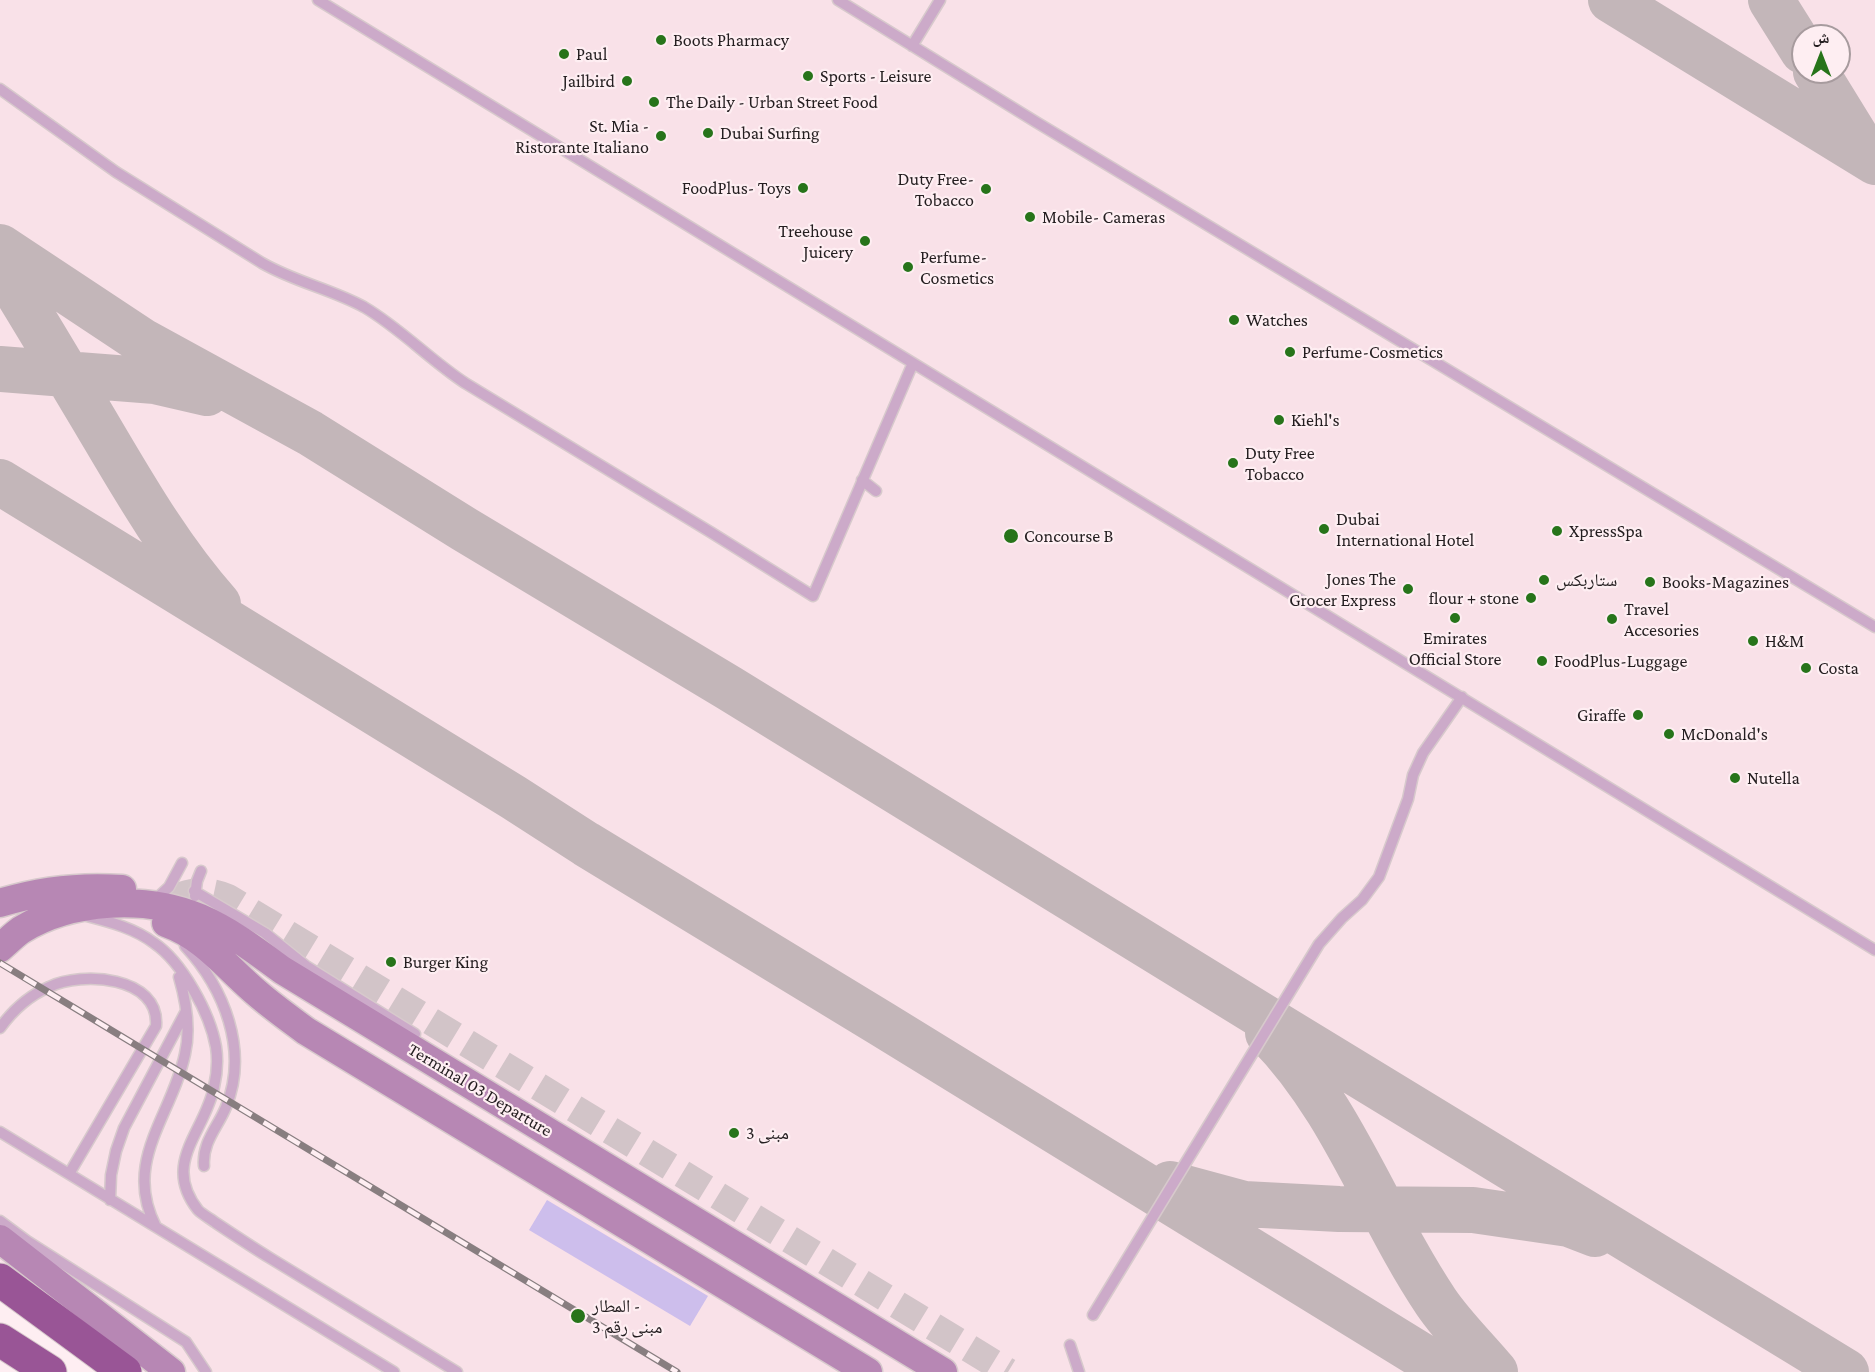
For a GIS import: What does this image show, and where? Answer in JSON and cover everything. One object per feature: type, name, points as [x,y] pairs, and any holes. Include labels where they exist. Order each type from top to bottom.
[{"type":"highway","points":[[0,1280],[125,1372]]},
{"type":"highway","points":[[0,1340],[50,1372]]},
{"type":"main road","points":[[0,903],[36,893],[76,887],[140,900]]},
{"type":"main road","name":"Terminal 03 Departure","points":[[10,939],[39,921],[76,909],[140,900],[202,919],[240,940],[282,970],[943,1372]]},
{"type":"main road","points":[[10,939],[86,916],[132,914],[154,918],[195,937],[214,951],[256,993],[306,1031],[867,1372]]},
{"type":"main road","points":[[0,1239],[171,1372]]},
{"type":"lane","points":[[318,0],[1875,950]]},
{"type":"lane","points":[[838,0],[1875,627]]},
{"type":"lane","points":[[912,46],[940,0]]},
{"type":"lane","points":[[0,89],[116,172],[252,257],[284,276],[328,291],[364,307],[465,383],[813,596],[913,363]]},
{"type":"lane","points":[[862,480],[876,490]]},
{"type":"lane","points":[[1093,1316],[1310,958],[1342,918],[1362,900],[1379,877],[1423,753],[1462,697]]},
{"type":"lane","points":[[140,900],[169,886],[182,863]]},
{"type":"lane","points":[[201,871],[194,891],[202,919]]},
{"type":"lane","points":[[194,891],[265,933],[294,958],[426,1043],[447,1070]]},
{"type":"lane","points":[[86,916],[136,932],[155,943],[171,958],[203,1007],[212,1027],[217,1048],[217,1070],[213,1091],[192,1137],[184,1163],[186,1188],[199,1211],[241,1240],[457,1372]]},
{"type":"lane","points":[[185,946],[199,961],[218,991],[229,1022],[234,1055],[231,1092],[225,1109],[205,1146],[204,1166]]},
{"type":"lane","points":[[156,1227],[148,1212],[143,1178],[152,1138],[180,1073],[186,1053],[187,1010],[181,983],[171,958]]},
{"type":"lane","points":[[0,1028],[14,1010],[31,996],[50,986],[72,980],[89,978],[124,984],[146,996],[153,1004],[157,1015],[156,1026],[69,1174]]},
{"type":"lane","points":[[110,1200],[111,1175],[124,1128],[187,1010]]},
{"type":"lane","points":[[0,1132],[393,1372]]},
{"type":"lane","points":[[0,1221],[27,1241],[179,1337],[191,1348],[206,1372]]},
{"type":"lane","points":[[1070,1345],[1079,1372]]},
{"type":"shaded area","points":[[0,0],[1875,0],[1875,1372],[144,1372],[0,1261]]},
{"type":"shaded area","points":[[547,1200],[708,1296],[690,1326],[529,1230]]},
{"type":"taxiway","points":[[1611,0],[1875,162]]},
{"type":"taxiway","points":[[1771,0],[1791,32]]},
{"type":"taxiway","points":[[1823,84],[1864,150]]},
{"type":"taxiway","points":[[0,247],[142,341],[310,433],[1846,1372]]},
{"type":"taxiway","points":[[0,268],[8,277],[151,514],[200,583],[218,604]]},
{"type":"taxiway","points":[[0,369],[155,381],[207,393]]},
{"type":"taxiway","points":[[0,482],[1448,1372]]},
{"type":"taxiway","points":[[1268,1033],[1318,1095],[1339,1128],[1395,1234],[1436,1302],[1495,1372]]},
{"type":"taxiway","points":[[1170,1184],[1244,1204],[1339,1209],[1473,1210],[1569,1224],[1595,1234]]},
{"type":"tunnel","points":[[173,899],[200,892],[228,898],[1008,1372]]},
{"type":"railway","points":[[0,963],[677,1372]]},
{"type":"place","name":"Boots Pharmacy","points":[[661,40]]},
{"type":"place","name":"Paul","points":[[564,54]]},
{"type":"place","name":"Sports - Leisure","points":[[808,76]]},
{"type":"place","name":"Jailbird","points":[[627,81]]},
{"type":"place","name":"The Daily - Urban Street Food","points":[[654,102]]},
{"type":"place","name":"Dubai Surfing","points":[[708,133]]},
{"type":"place","name":"St. Mia - Ristorante Italiano","points":[[661,136]]},
{"type":"place","name":"FoodPlus- Toys","points":[[803,188]]},
{"type":"place","name":"Duty Free- Tobacco","points":[[986,189]]},
{"type":"place","name":"Mobile- Cameras","points":[[1030,217]]},
{"type":"place","name":"Treehouse Juicery","points":[[865,241]]},
{"type":"place","name":"Perfume- Cosmetics","points":[[908,267]]},
{"type":"place","name":"Watches","points":[[1234,320]]},
{"type":"place","name":"Perfume-Cosmetics","points":[[1290,352]]},
{"type":"place","name":"Kiehl's","points":[[1279,420]]},
{"type":"place","name":"Duty Free Tobacco","points":[[1233,463]]},
{"type":"place","name":"Dubai International Hotel","points":[[1324,529]]},
{"type":"place","name":"XpressSpa","points":[[1557,531]]},
{"type":"place","name":"Concourse B","points":[[1011,536]]},
{"type":"place","name":"ستاربكس","points":[[1544,580]]},
{"type":"place","name":"Books-Magazines","points":[[1650,582]]},
{"type":"place","name":"Jones The Grocer Express","points":[[1408,589]]},
{"type":"place","name":"flour + stone","points":[[1531,598]]},
{"type":"place","name":"Emirates Official Store","points":[[1455,618]]},
{"type":"place","name":"Travel Accesories","points":[[1612,619]]},
{"type":"place","name":"H&M","points":[[1753,641]]},
{"type":"place","name":"FoodPlus-Luggage","points":[[1542,661]]},
{"type":"place","name":"Costa","points":[[1806,668]]},
{"type":"place","name":"Giraffe","points":[[1638,715]]},
{"type":"place","name":"McDonald's","points":[[1669,734]]},
{"type":"place","name":"Nutella","points":[[1735,778]]},
{"type":"place","name":"Burger King","points":[[391,962]]},
{"type":"place","name":"مبنى 3","points":[[734,1133]]},
{"type":"place","name":"المطار - مبنى رقم 3","points":[[578,1316]]}]
